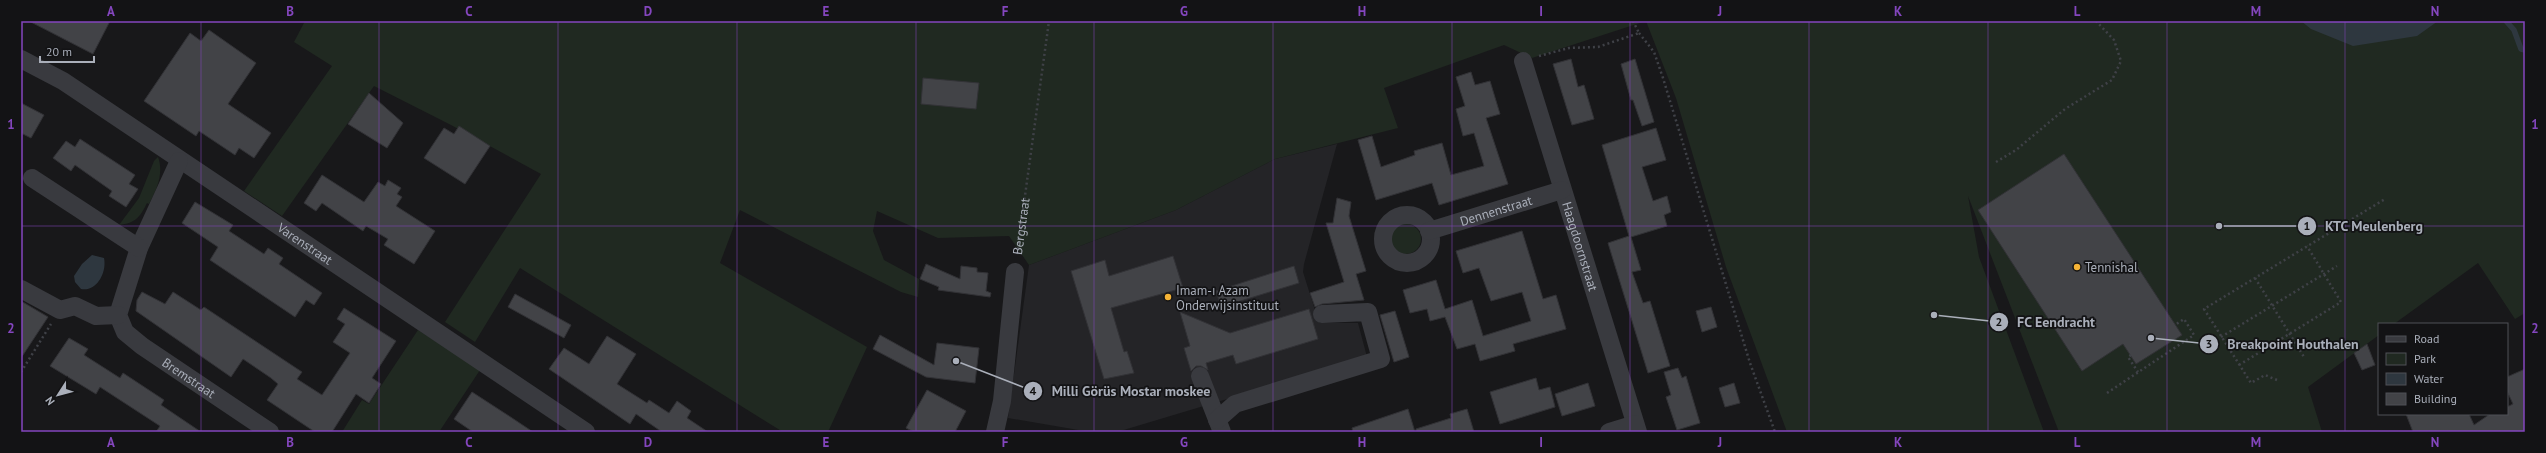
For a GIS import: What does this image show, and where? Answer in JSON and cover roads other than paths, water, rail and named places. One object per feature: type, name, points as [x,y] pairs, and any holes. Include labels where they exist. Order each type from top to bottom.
[{"type":"street","name":"Varenstraat","points":[[21,59],[63,81],[179,161],[586,432]]},
{"type":"street","name":"Haagdoornstraat","points":[[1523,61],[1636,428]]},
{"type":"street","points":[[21,289],[60,310],[75,306],[96,316],[118,315],[139,248],[179,161]]},
{"type":"street","points":[[32,178],[139,248]]},
{"type":"street","name":"Dennenstraat","points":[[1429,231],[1562,190]]},
{"type":"street","name":"Bergstraat","points":[[995,432],[1002,401],[1015,272]]},
{"type":"street","points":[[1219,426],[1235,404],[1381,359],[1368,312],[1322,314]]},
{"type":"street","name":"Bremstraat","points":[[118,315],[125,332],[142,346],[270,432]]},
{"type":"street","points":[[1200,376],[1219,426]]},
{"type":"street","points":[[1609,432],[1636,428]]},
{"type":"water","points":[[2301,21],[2438,21],[2417,36],[2353,46],[2311,29]]},
{"type":"water","points":[[92,255],[104,258],[104,269],[100,280],[96,284],[87,289],[81,289],[75,282],[74,276],[82,264]]},
{"type":"waterway","points":[[2506,21],[2514,30],[2521,49],[2525,50]]},
{"type":"place","name":"KTC Meulenberg","points":[[2219,226]]},
{"type":"place","name":"Tennishal","points":[[2077,267]]},
{"type":"place","name":"Imam-ı Azam Onderwijsinstituut","points":[[1168,297]]},
{"type":"place","name":"FC Eendracht","points":[[1934,315]]},
{"type":"place","name":"Breakpoint Houthalen","points":[[2151,338]]},
{"type":"place","name":"Milli Görüs Mostar moskee","points":[[956,361]]}]
